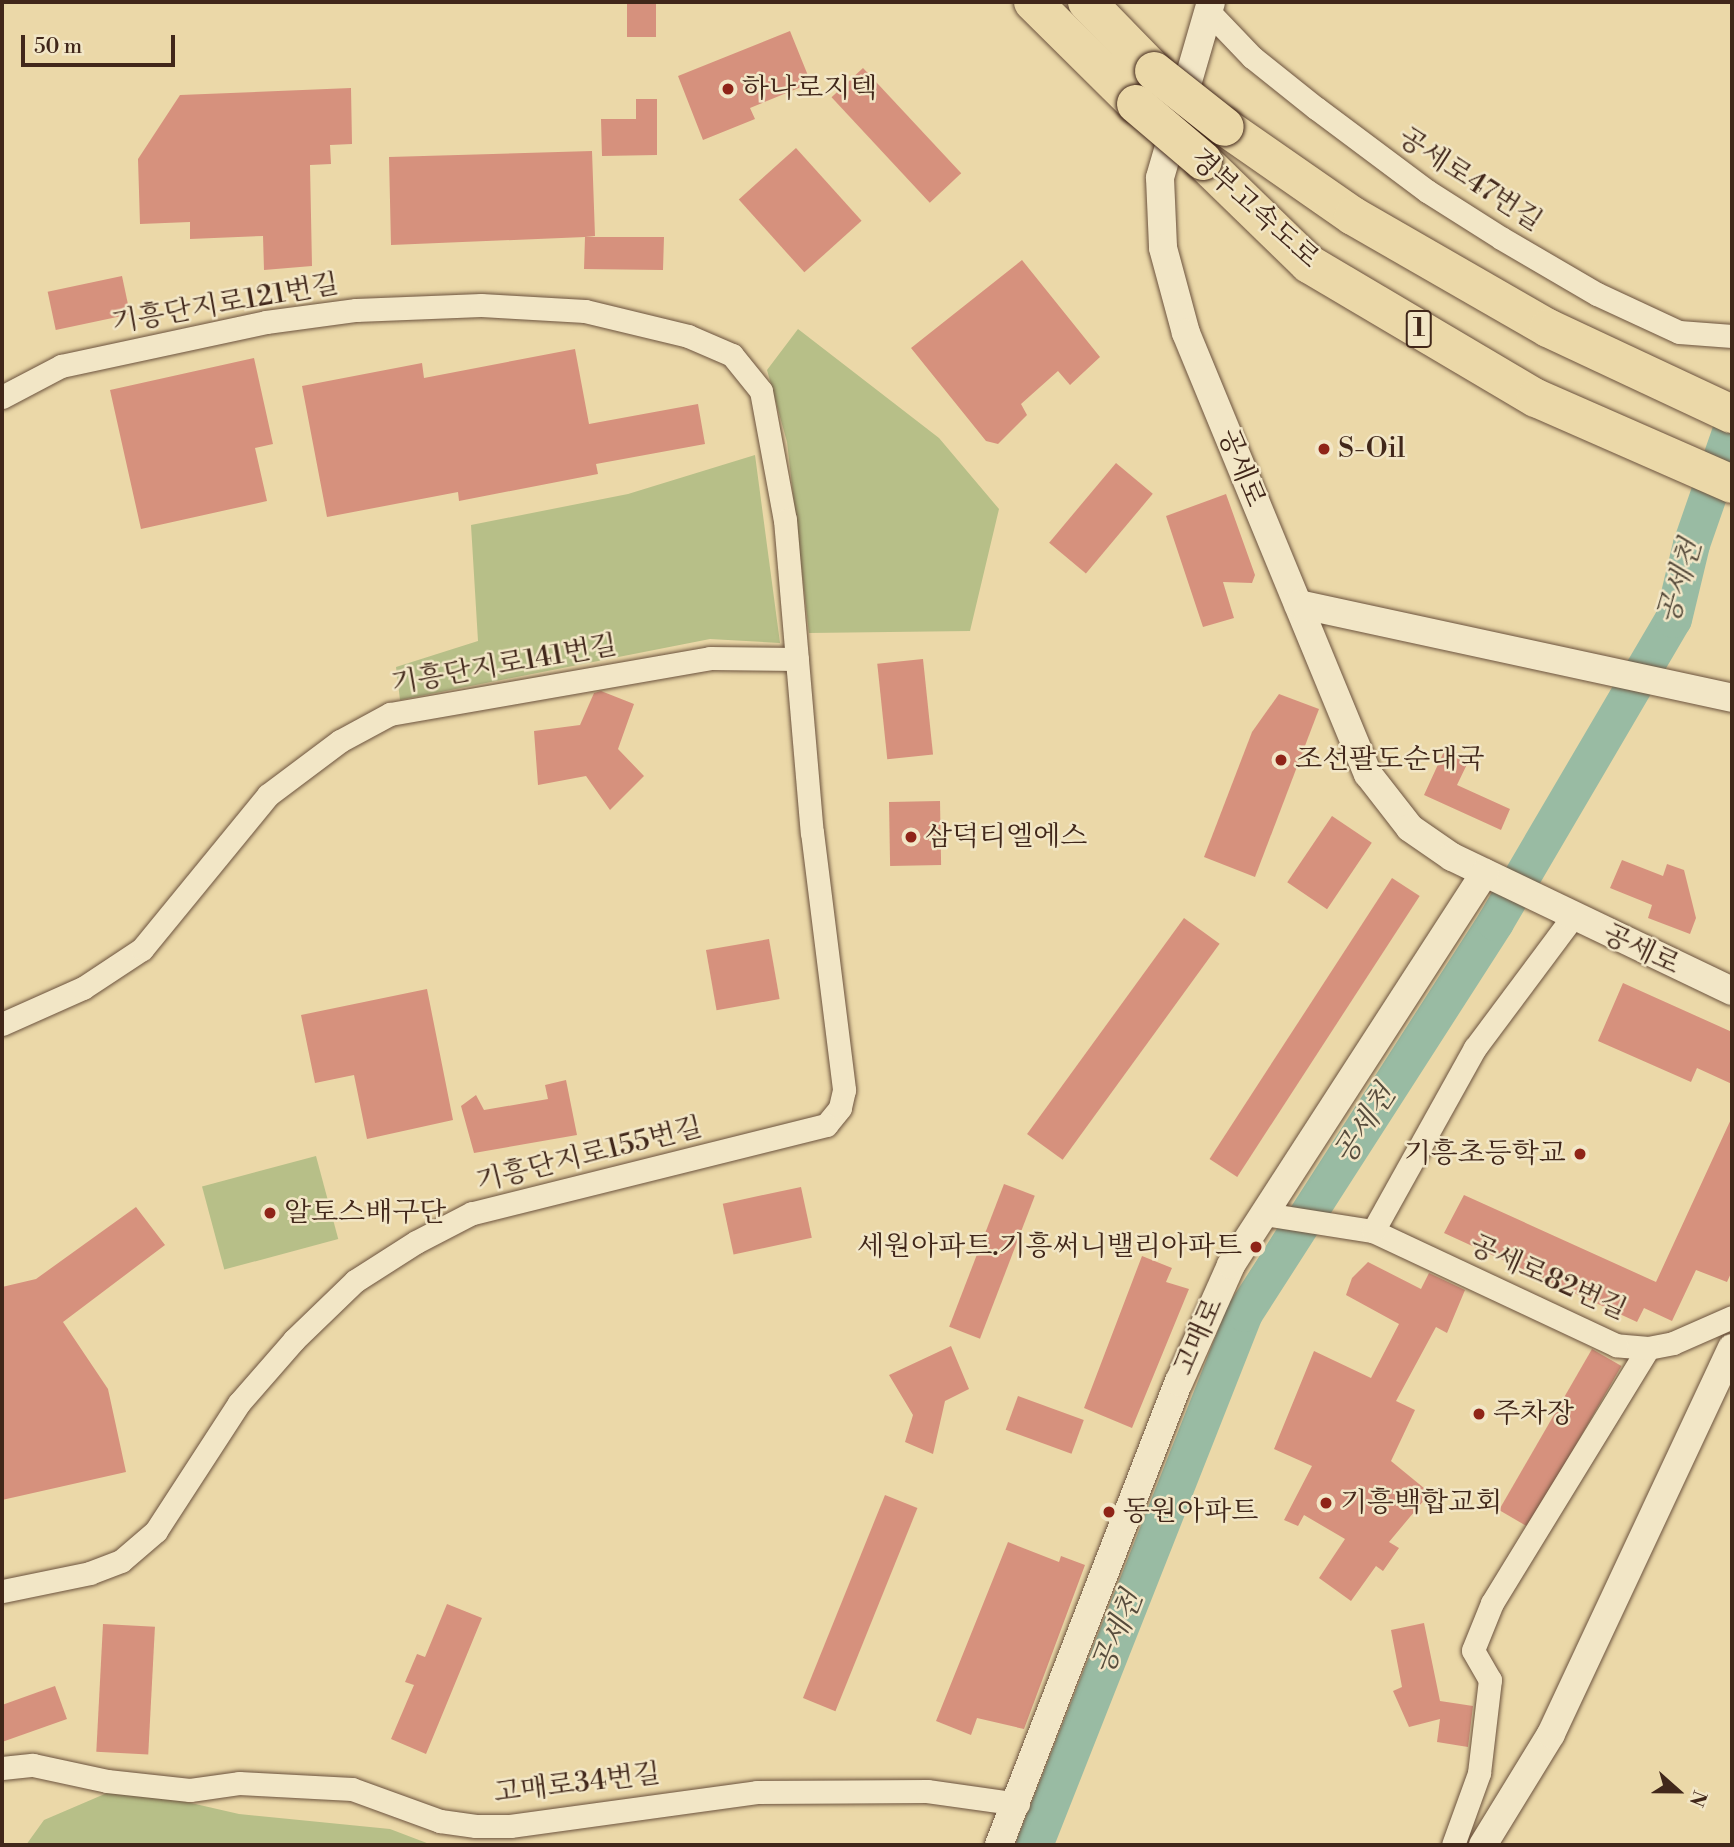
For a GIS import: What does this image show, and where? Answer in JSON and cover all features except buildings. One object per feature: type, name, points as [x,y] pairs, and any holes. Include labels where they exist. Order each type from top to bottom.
[{"type":"highway","name":"경부고속도로","points":[[1033,2],[1136,104],[1203,161],[1309,264],[1535,398],[1732,484]]},
{"type":"highway","name":"경부고속도로","points":[[1087,2],[1154,71],[1225,127],[1364,223],[1548,328],[1688,397],[1732,414]]},
{"type":"street","name":"공세로47번길","points":[[1210,6],[1252,57],[1427,191],[1501,238],[1597,294],[1679,332],[1732,337]]},
{"type":"street","name":"공세로","points":[[1210,6],[1160,178],[1163,248],[1186,334],[1368,774],[1410,828],[1485,873],[1732,991]]},
{"type":"street","name":"기흥단지로121번길","points":[[2,397],[61,366],[266,322],[356,310],[481,305],[585,311],[688,336],[732,355],[761,391],[785,520],[797,659]]},
{"type":"street","points":[[1298,604],[1723,696]]},
{"type":"street","name":"기흥단지로141번길","points":[[2,1024],[83,988],[142,949],[268,794],[340,741],[390,714],[710,658],[797,659]]},
{"type":"street","name":"기흥단지로155번길","points":[[2,1591],[90,1573],[121,1561],[156,1531],[240,1403],[294,1340],[355,1281],[416,1242],[472,1213],[826,1125],[840,1108],[844,1090],[812,832],[797,659]]},
{"type":"street","name":"고매로","points":[[999,1845],[1018,1804],[1178,1382],[1231,1265],[1485,873]]},
{"type":"street","points":[[1373,1231],[1475,1048],[1562,912]]},
{"type":"street","name":"공세로82번길","points":[[1264,1213],[1373,1231],[1616,1345],[1648,1348],[1492,1603],[1473,1650],[1490,1680],[1479,1773],[1453,1845]]},
{"type":"street","points":[[1648,1348],[1673,1343],[1732,1317]]},
{"type":"street","points":[[1483,1845],[1551,1734],[1732,1348]]},
{"type":"street","name":"고매로34번길","points":[[2,1768],[33,1765],[107,1781],[190,1790],[239,1783],[352,1789],[440,1821],[476,1826],[510,1826],[757,1791],[927,1791],[1018,1804]]},
{"type":"green space","points":[[798,329],[939,438],[999,509],[970,631],[809,633],[787,442],[767,370]]},
{"type":"green space","points":[[755,455],[780,643],[710,639],[400,700],[396,667],[478,641],[471,525],[628,494]]},
{"type":"green space","name":"알토스배구단","points":[[316,1156],[338,1239],[224,1270],[202,1187]]},
{"type":"green space","points":[[121,1787],[239,1814],[390,1829],[432,1845],[26,1845],[44,1820]]},
{"type":"waterway","name":"공세천","points":[[1034,1845],[1244,1313],[1495,922],[1673,619],[1691,544],[1732,426]]},
{"type":"place","name":"하나로지텍","points":[[728,89]]},
{"type":"place","name":"S-Oil","points":[[1324,449]]},
{"type":"place","name":"조선팔도순대국","points":[[1281,760]]},
{"type":"place","name":"삼덕티엘에스","points":[[911,837]]},
{"type":"place","name":"기흥초등학교","points":[[1580,1154]]},
{"type":"place","name":"알토스배구단","points":[[270,1213]]},
{"type":"place","name":"세원아파트.기흥써니밸리아파트","points":[[1256,1247]]},
{"type":"place","name":"주차장","points":[[1479,1414]]},
{"type":"place","name":"기흥백합교회","points":[[1326,1503]]},
{"type":"place","name":"동원아파트","points":[[1109,1512]]}]
